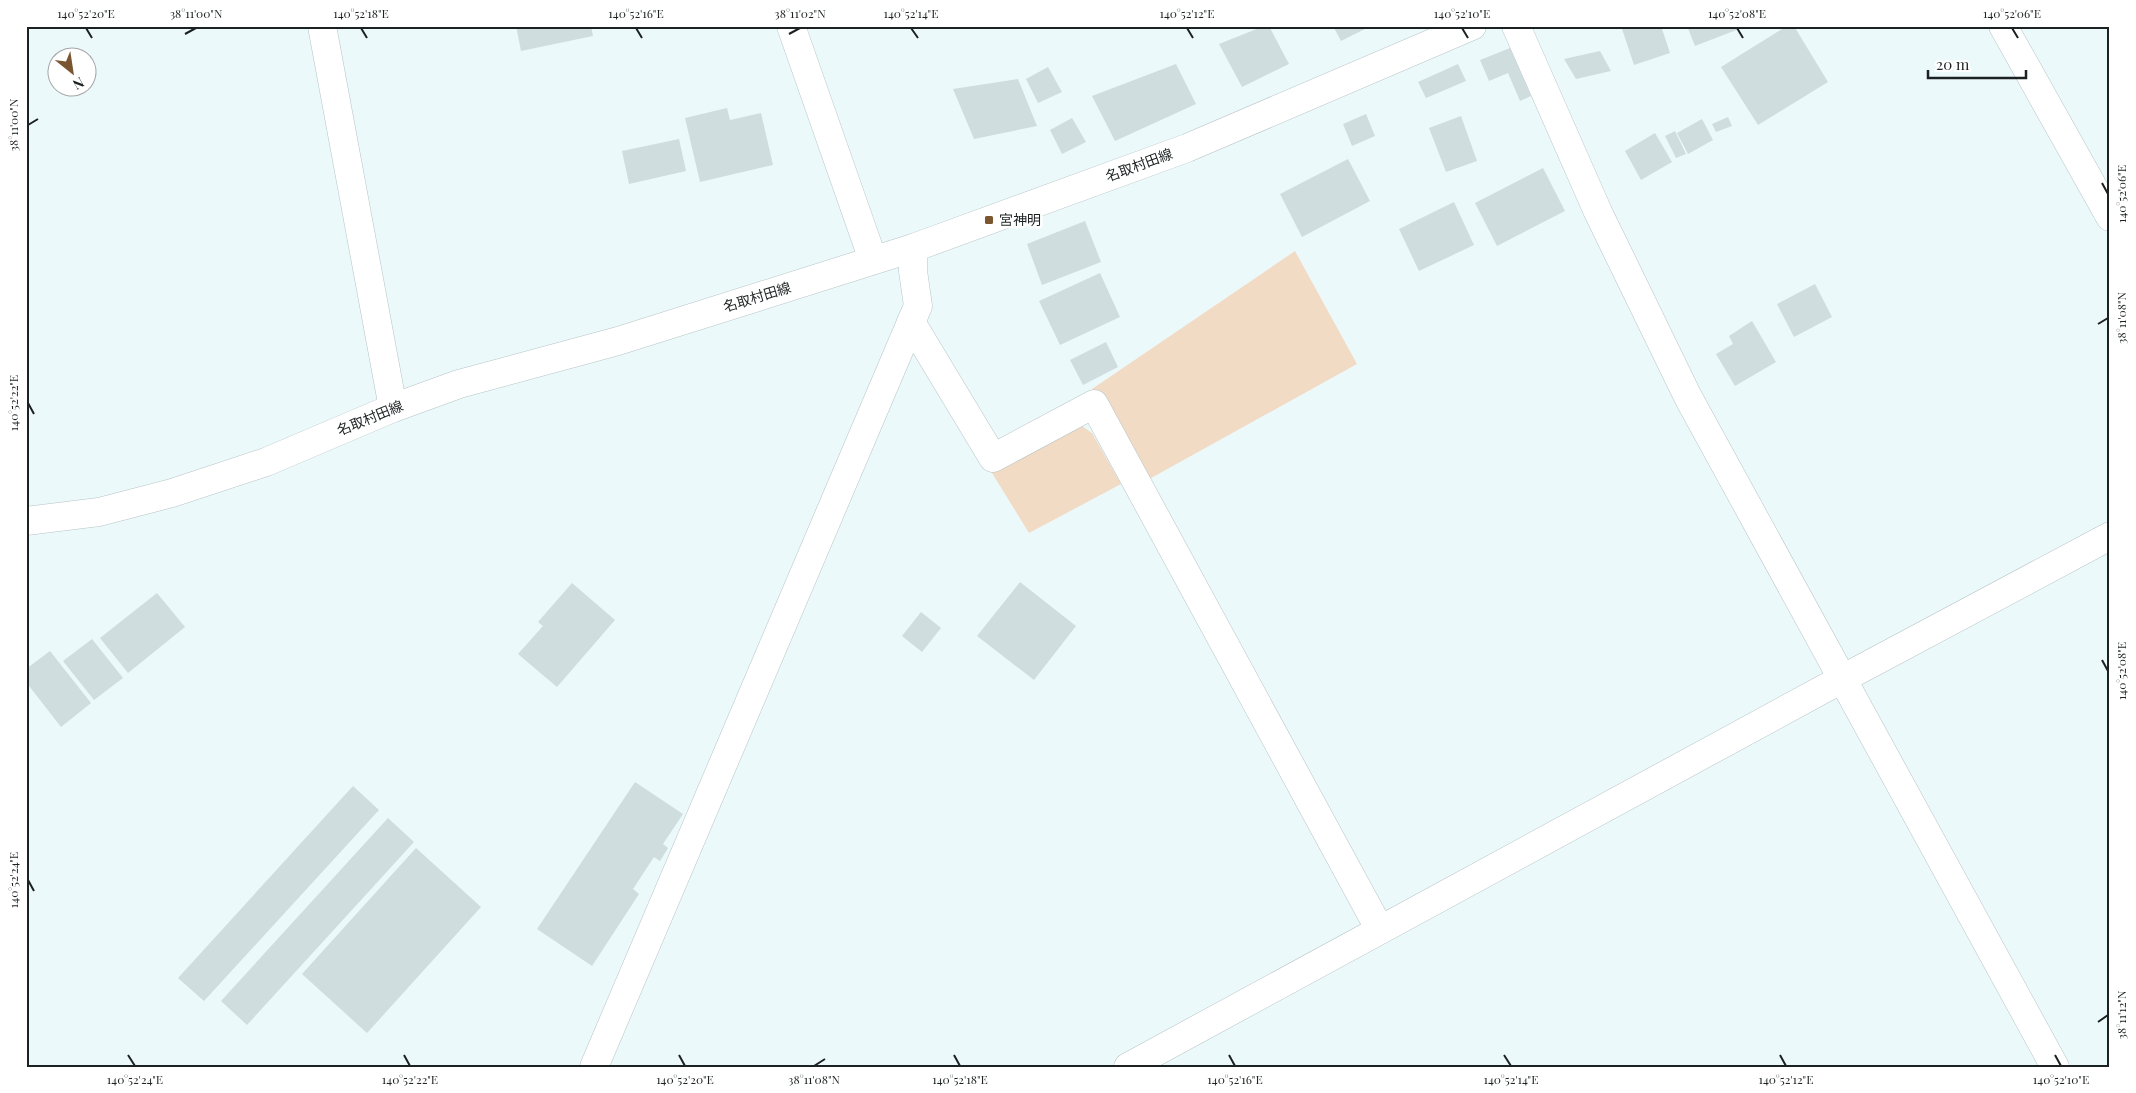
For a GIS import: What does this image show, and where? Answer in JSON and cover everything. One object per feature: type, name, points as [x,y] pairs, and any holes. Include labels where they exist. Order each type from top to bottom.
[{"type":"street","points":[[322,26],[393,408]]},
{"type":"street","points":[[791,26],[873,260]]},
{"type":"street","name":"名取村田線","points":[[26,521],[99,512],[172,493],[266,462],[393,408],[459,384],[618,340],[914,248],[1187,148],[1472,26]]},
{"type":"street","points":[[1516,26],[1598,212],[1688,397],[2055,1067]]},
{"type":"street","points":[[2003,26],[2110,217]]},
{"type":"street","points":[[594,1067],[918,306],[913,271],[914,248]]},
{"type":"street","points":[[911,322],[993,458],[1094,404],[1380,930]]},
{"type":"street","points":[[1128,1067],[1842,679],[2110,536]]},
{"type":"shaded area","points":[[1295,251],[1357,364],[1144,482],[1092,389]]},
{"type":"shaded area","points":[[1082,426],[1092,433],[1121,484],[1029,533],[984,460]]},
{"type":"building","points":[[516,26],[591,26],[593,36],[521,51]]},
{"type":"building","points":[[1264,26],[1269,26],[1289,64],[1242,87],[1219,44]]},
{"type":"building","points":[[1333,26],[1371,26],[1341,41]]},
{"type":"building","points":[[1630,26],[1661,26],[1670,53],[1634,65],[1622,29]]},
{"type":"building","points":[[1687,26],[1738,26],[1739,29],[1695,46]]},
{"type":"building","points":[[1787,26],[1794,26],[1828,82],[1758,125],[1721,67]]},
{"type":"building","points":[[1510,48],[1531,96],[1520,101],[1508,73],[1489,81],[1480,60]]},
{"type":"building","points":[[1600,51],[1611,71],[1576,79],[1564,59]]},
{"type":"building","points":[[1176,64],[1196,104],[1115,141],[1092,96]]},
{"type":"building","points":[[1458,64],[1466,81],[1426,98],[1418,82]]},
{"type":"building","points":[[1048,67],[1062,92],[1038,103],[1026,79]]},
{"type":"building","points":[[1018,79],[1037,126],[974,139],[953,89]]},
{"type":"building","points":[[727,108],[730,120],[761,113],[773,165],[700,182],[685,118]]},
{"type":"building","points":[[1366,114],[1375,136],[1352,146],[1343,124]]},
{"type":"building","points":[[1461,116],[1477,161],[1446,172],[1429,128]]},
{"type":"building","points":[[1728,117],[1732,126],[1716,132],[1712,124]]},
{"type":"building","points":[[1072,118],[1086,142],[1062,154],[1050,130]]},
{"type":"building","points":[[1702,119],[1713,140],[1688,154],[1677,133]]},
{"type":"building","points":[[1675,131],[1686,154],[1676,158],[1665,136]]},
{"type":"building","points":[[1655,133],[1672,162],[1641,180],[1625,151]]},
{"type":"building","points":[[679,139],[686,171],[629,184],[622,151]]},
{"type":"building","points":[[1348,159],[1370,201],[1302,237],[1280,194]]},
{"type":"building","points":[[1543,168],[1565,211],[1497,246],[1475,203]]},
{"type":"building","points":[[1454,202],[1474,245],[1419,271],[1399,229]]},
{"type":"building","points":[[1085,221],[1101,262],[1042,285],[1027,244]]},
{"type":"building","points":[[1100,273],[1120,317],[1060,345],[1039,301]]},
{"type":"building","points":[[1815,284],[1832,317],[1794,337],[1777,304]]},
{"type":"building","points":[[1752,321],[1776,362],[1735,386],[1716,354],[1733,344],[1729,336]]},
{"type":"building","points":[[1106,342],[1118,367],[1083,385],[1070,360]]},
{"type":"building","points":[[1020,582],[1076,626],[1034,680],[977,636]]},
{"type":"building","points":[[572,583],[615,620],[557,687],[518,654],[543,626],[538,622]]},
{"type":"building","points":[[157,593],[185,627],[128,673],[100,638]]},
{"type":"building","points":[[921,612],[941,628],[922,652],[902,636]]},
{"type":"building","points":[[92,639],[123,678],[94,700],[63,661]]},
{"type":"building","points":[[50,651],[91,703],[61,727],[26,682],[26,669]]},
{"type":"building","points":[[635,782],[683,814],[663,844],[668,848],[660,861],[654,857],[633,889],[639,894],[592,966],[537,929]]},
{"type":"building","points":[[353,786],[379,810],[204,1001],[178,978]]},
{"type":"building","points":[[388,818],[414,842],[247,1025],[221,1001]]},
{"type":"building","points":[[416,848],[481,907],[367,1033],[302,974]]},
{"type":"place","name":"宮神明","points":[[989,220]]}]
